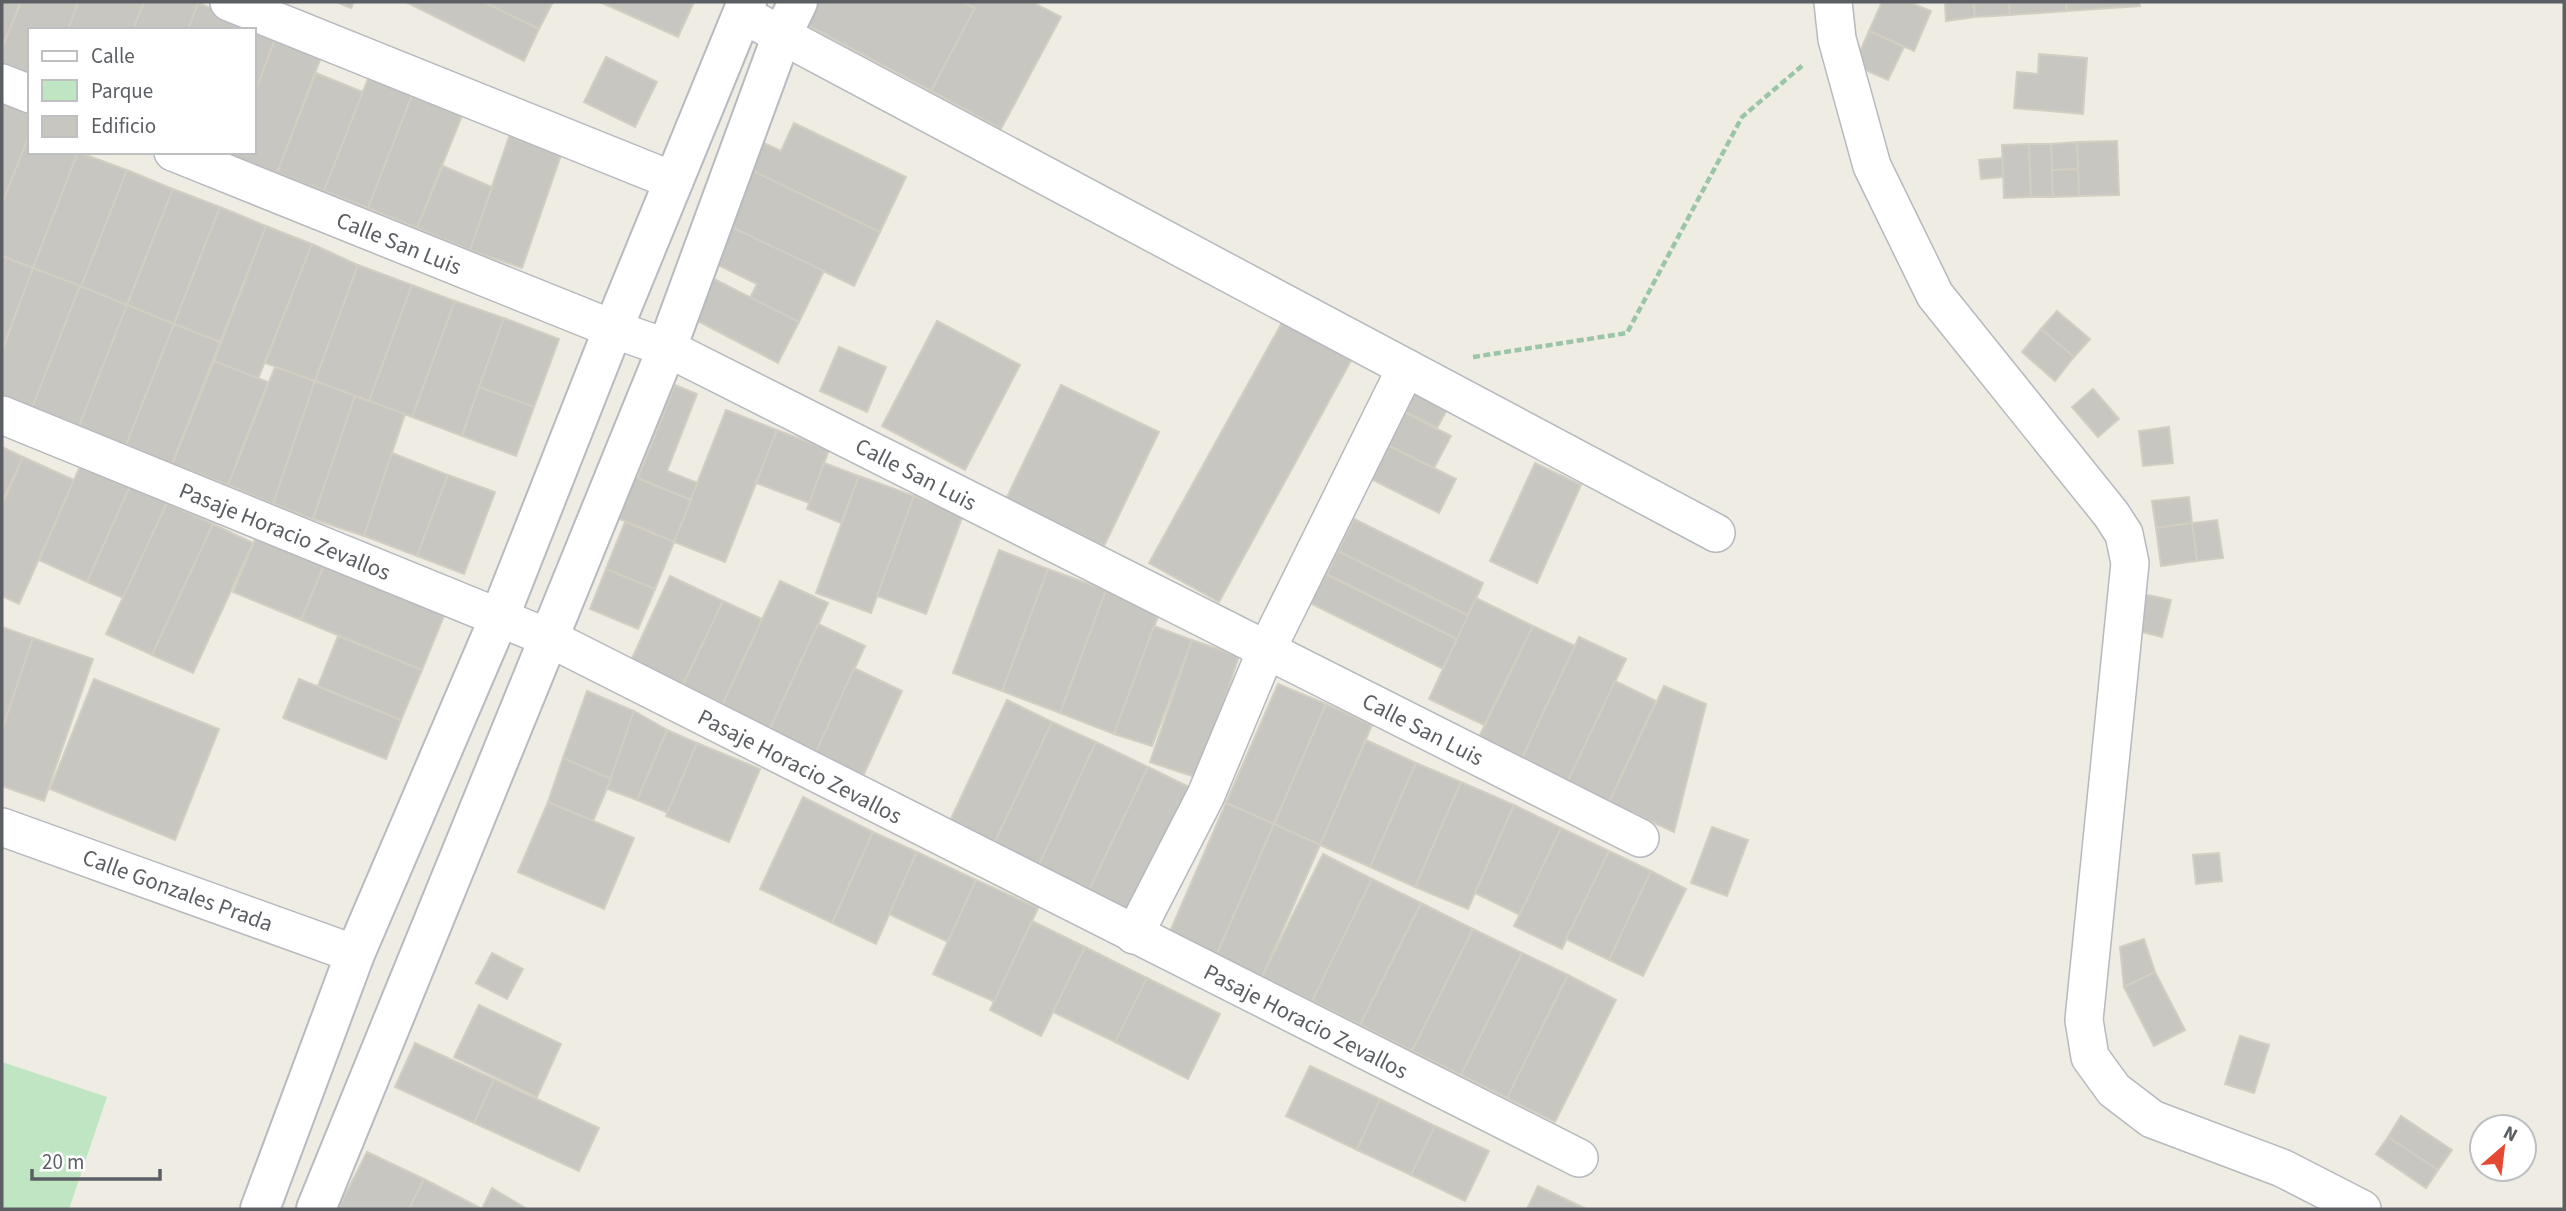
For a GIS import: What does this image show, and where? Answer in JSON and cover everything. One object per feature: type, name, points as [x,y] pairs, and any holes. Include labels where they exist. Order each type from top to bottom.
[{"type":"main road","points":[[265,1207],[355,954],[499,618],[744,8]]},
{"type":"main road","points":[[316,1209],[667,348],[790,18]]},
{"type":"street","points":[[229,2],[674,181]]},
{"type":"street","points":[[1833,2],[1838,39],[1872,166],[1936,295],[2111,514],[2124,534],[2130,563],[2084,1020],[2090,1057],[2114,1090],[2152,1119],[2282,1168],[2362,1209]]},
{"type":"street","points":[[744,8],[790,18],[1406,368],[1716,533]]},
{"type":"street","points":[[2,83],[28,93]]},
{"type":"street","name":"Calle San Luis","points":[[178,154],[613,329],[667,348],[1640,838]]},
{"type":"street","points":[[1134,935],[1206,795],[1266,651],[1406,368]]},
{"type":"street","name":"Pasaje Horacio Zevallos","points":[[2,415],[549,638],[1579,1158]]},
{"type":"street","name":"Calle Gonzales Prada","points":[[2,827],[355,954]]},
{"type":"path","points":[[1470,357],[1627,333],[1742,117],[1787,76],[1838,39]]},
{"type":"green space","points":[[2,1062],[107,1097],[69,1209],[2,1209]]},
{"type":"building","points":[[2,2],[21,2],[2,48]]},
{"type":"building","points":[[21,2],[78,2],[69,28],[28,28],[28,78],[2,69],[2,48]]},
{"type":"building","points":[[78,2],[144,2],[134,28],[69,28]]},
{"type":"building","points":[[144,2],[198,3],[189,28],[134,28]]},
{"type":"building","points":[[336,2],[354,2],[351,8]]},
{"type":"building","points":[[406,2],[484,2],[539,29],[524,61]]},
{"type":"building","points":[[484,2],[553,2],[539,29]]},
{"type":"building","points":[[600,2],[694,2],[678,37]]},
{"type":"building","points":[[808,2],[962,2],[975,8],[931,91],[798,20]]},
{"type":"building","points":[[962,2],[1032,2],[1061,17],[1001,129],[931,91],[975,8]]},
{"type":"building","points":[[1882,2],[1909,2],[1931,11],[1914,51],[1869,31]]},
{"type":"building","points":[[1945,2],[1973,2],[1975,17],[1946,21]]},
{"type":"building","points":[[1974,2],[2009,2],[2010,15],[1975,17]]},
{"type":"building","points":[[2009,2],[2066,2],[2067,11],[2010,15]]},
{"type":"building","points":[[2066,2],[2139,2],[2140,6],[2067,11]]},
{"type":"building","points":[[198,3],[239,19],[236,28],[189,28]]},
{"type":"building","points":[[239,19],[277,34],[256,90],[256,28],[236,28]]},
{"type":"building","points":[[1869,31],[1904,47],[1888,80],[1854,65]]},
{"type":"building","points":[[277,34],[323,52],[277,173],[231,155],[256,154],[256,90]]},
{"type":"building","points":[[2039,54],[2087,58],[2083,114],[2014,108],[2017,72],[2038,74]]},
{"type":"building","points":[[606,57],[657,82],[635,127],[584,102]]},
{"type":"building","points":[[316,73],[363,92],[324,191],[277,173]]},
{"type":"building","points":[[369,76],[413,93],[368,208],[324,191]]},
{"type":"building","points":[[413,93],[463,113],[417,228],[368,208]]},
{"type":"building","points":[[2,103],[28,113],[28,138],[2,204]]},
{"type":"building","points":[[794,123],[906,177],[880,232],[751,170],[764,143],[781,151]]},
{"type":"building","points":[[510,134],[562,152],[522,268],[470,250]]},
{"type":"building","points":[[28,138],[28,154],[77,154],[33,268],[2,256],[2,204]]},
{"type":"building","points":[[2117,141],[2119,195],[2079,196],[2077,142]]},
{"type":"building","points":[[2077,142],[2078,169],[2052,170],[2051,144]]},
{"type":"building","points":[[2029,144],[2031,197],[2004,198],[2002,145]]},
{"type":"building","points":[[2029,144],[2051,144],[2053,197],[2031,197]]},
{"type":"building","points":[[77,154],[127,170],[81,287],[33,268]]},
{"type":"building","points":[[2002,158],[2003,177],[1981,179],[1979,160]]},
{"type":"building","points":[[443,166],[492,187],[470,250],[417,228]]},
{"type":"building","points":[[2078,169],[2079,196],[2053,197],[2052,170]]},
{"type":"building","points":[[127,170],[173,189],[127,305],[81,287]]},
{"type":"building","points":[[751,170],[880,232],[854,286],[725,224]]},
{"type":"building","points":[[173,189],[220,207],[174,324],[127,305]]},
{"type":"building","points":[[220,207],[266,226],[220,342],[174,324]]},
{"type":"building","points":[[725,224],[824,271],[799,322],[750,298],[757,284],[708,260]]},
{"type":"building","points":[[266,226],[312,244],[258,379],[214,361]]},
{"type":"building","points":[[312,244],[358,265],[315,381],[265,363]]},
{"type":"building","points":[[2,256],[33,268],[2,351]]},
{"type":"building","points":[[358,265],[412,285],[369,401],[315,381]]},
{"type":"building","points":[[33,268],[80,286],[32,408],[2,396],[2,351]]},
{"type":"building","points":[[712,278],[799,322],[778,363],[692,318]]},
{"type":"building","points":[[412,285],[455,301],[412,417],[369,401]]},
{"type":"building","points":[[80,286],[127,305],[79,426],[32,408]]},
{"type":"building","points":[[455,301],[504,318],[462,436],[412,417]]},
{"type":"building","points":[[127,305],[174,324],[126,445],[79,426]]},
{"type":"building","points":[[2057,311],[2090,339],[2074,357],[2041,329]]},
{"type":"building","points":[[504,318],[559,339],[534,407],[479,387]]},
{"type":"building","points":[[1284,319],[1353,357],[1219,602],[1149,563]]},
{"type":"building","points":[[937,321],[1020,365],[965,470],[882,426]]},
{"type":"building","points":[[174,324],[220,342],[172,464],[126,445]]},
{"type":"building","points":[[2041,329],[2074,357],[2055,381],[2022,352]]},
{"type":"building","points":[[839,347],[886,367],[867,412],[820,391]]},
{"type":"building","points":[[214,361],[268,382],[228,485],[172,464]]},
{"type":"building","points":[[275,367],[315,381],[273,504],[228,485]]},
{"type":"building","points":[[315,381],[355,396],[313,519],[273,504]]},
{"type":"building","points":[[675,385],[697,394],[667,471],[698,483],[691,500],[638,478]]},
{"type":"building","points":[[1061,385],[1159,432],[1104,546],[1006,499]]},
{"type":"building","points":[[479,387],[534,407],[516,456],[462,436]]},
{"type":"building","points":[[1408,388],[1448,408],[1437,428],[1398,408]]},
{"type":"building","points":[[2093,389],[2119,419],[2098,437],[2072,407]]},
{"type":"building","points":[[355,396],[405,414],[364,536],[313,519]]},
{"type":"building","points":[[1392,406],[1451,436],[1434,468],[1375,439]]},
{"type":"building","points":[[726,410],[777,430],[725,562],[674,542]]},
{"type":"building","points":[[2169,427],[2173,463],[2143,466],[2139,431]]},
{"type":"building","points":[[777,430],[829,450],[809,503],[756,483]]},
{"type":"building","points":[[1375,439],[1456,479],[1439,513],[1359,473]]},
{"type":"building","points":[[2,447],[23,457],[2,502]]},
{"type":"building","points":[[392,453],[448,475],[417,556],[364,536]]},
{"type":"building","points":[[23,457],[74,480],[19,604],[2,596],[2,505]]},
{"type":"building","points":[[824,463],[859,476],[841,523],[807,509]]},
{"type":"building","points":[[1535,463],[1581,485],[1537,583],[1490,561]]},
{"type":"building","points":[[81,464],[130,486],[87,582],[39,560]]},
{"type":"building","points":[[448,475],[495,492],[464,574],[417,556]]},
{"type":"building","points":[[630,475],[691,500],[674,542],[613,516]]},
{"type":"building","points":[[859,476],[914,496],[871,613],[816,593]]},
{"type":"building","points":[[130,486],[167,503],[123,598],[87,582]]},
{"type":"building","points":[[914,496],[963,515],[926,614],[877,596]]},
{"type":"building","points":[[2189,497],[2192,523],[2156,528],[2152,501]]},
{"type":"building","points":[[167,503],[213,524],[152,655],[106,634]]},
{"type":"building","points":[[1354,519],[1483,583],[1469,616],[1338,551]]},
{"type":"building","points":[[2217,520],[2223,558],[2197,561],[2192,523]]},
{"type":"building","points":[[625,522],[674,542],[655,589],[606,569]]},
{"type":"building","points":[[2192,523],[2197,561],[2161,566],[2156,528]]},
{"type":"building","points":[[213,524],[253,543],[193,673],[152,655]]},
{"type":"building","points":[[257,535],[325,563],[301,620],[233,592]]},
{"type":"building","points":[[999,550],[1048,569],[1002,691],[953,673]]},
{"type":"building","points":[[1338,551],[1469,616],[1457,639],[1327,574]]},
{"type":"building","points":[[325,563],[445,613],[422,670],[301,620]]},
{"type":"building","points":[[606,569],[655,589],[638,629],[590,609]]},
{"type":"building","points":[[1048,569],[1106,590],[1060,713],[1002,691]]},
{"type":"building","points":[[1319,571],[1457,639],[1443,669],[1304,600]]},
{"type":"building","points":[[670,576],[723,601],[680,691],[628,667]]},
{"type":"building","points":[[780,581],[828,603],[768,733],[720,710]]},
{"type":"building","points":[[1106,590],[1160,611],[1114,734],[1060,713]]},
{"type":"building","points":[[2143,594],[2171,600],[2162,637],[2134,630]]},
{"type":"building","points":[[1476,598],[1533,626],[1484,725],[1429,699]]},
{"type":"building","points":[[723,601],[762,619],[720,710],[680,691]]},
{"type":"building","points":[[818,624],[865,646],[815,754],[768,733]]},
{"type":"building","points":[[1154,626],[1192,640],[1152,746],[1114,734]]},
{"type":"building","points":[[1533,626],[1575,646],[1521,760],[1478,739]]},
{"type":"building","points":[[2,627],[33,638],[2,730]]},
{"type":"building","points":[[338,636],[422,670],[401,720],[318,686]]},
{"type":"building","points":[[1579,637],[1626,659],[1567,783],[1521,760]]},
{"type":"building","points":[[33,638],[93,659],[44,801],[2,786],[2,730]]},
{"type":"building","points":[[1192,640],[1239,656],[1198,778],[1150,762]]},
{"type":"building","points":[[854,668],[902,691],[863,776],[815,754]]},
{"type":"building","points":[[94,679],[219,729],[175,840],[50,789]]},
{"type":"building","points":[[299,679],[401,720],[386,759],[283,718]]},
{"type":"building","points":[[1615,681],[1656,701],[1609,802],[1567,783]]},
{"type":"building","points":[[1278,684],[1326,704],[1274,824],[1226,803]]},
{"type":"building","points":[[1664,686],[1706,704],[1674,832],[1609,802]]},
{"type":"building","points":[[587,691],[634,711],[611,779],[563,758]]},
{"type":"building","points":[[1007,700],[1052,722],[993,846],[948,825]]},
{"type":"building","points":[[1326,704],[1372,725],[1320,845],[1274,824]]},
{"type":"building","points":[[634,711],[667,730],[637,800],[607,789]]},
{"type":"building","points":[[1052,722],[1096,742],[1038,867],[993,846]]},
{"type":"building","points":[[667,730],[697,743],[668,813],[637,800]]},
{"type":"building","points":[[1366,740],[1416,763],[1370,867],[1320,845]]},
{"type":"building","points":[[1096,742],[1148,767],[1088,892],[1038,867]]},
{"type":"building","points":[[697,743],[760,769],[729,842],[666,816]]},
{"type":"building","points":[[563,758],[611,779],[593,821],[548,802]]},
{"type":"building","points":[[1416,763],[1461,782],[1415,887],[1370,867]]},
{"type":"building","points":[[1148,767],[1191,788],[1133,912],[1088,892]]},
{"type":"building","points":[[1461,782],[1514,805],[1468,909],[1415,887]]},
{"type":"building","points":[[803,797],[873,832],[832,923],[760,889]]},
{"type":"building","points":[[548,802],[634,838],[604,909],[518,872]]},
{"type":"building","points":[[1226,803],[1274,824],[1216,956],[1168,936]]},
{"type":"building","points":[[1514,805],[1561,828],[1520,915],[1475,893]]},
{"type":"building","points":[[1274,824],[1320,845],[1262,977],[1216,956]]},
{"type":"building","points":[[1712,827],[1748,840],[1727,896],[1691,883]]},
{"type":"building","points":[[1561,828],[1609,851],[1562,949],[1514,926]]},
{"type":"building","points":[[873,832],[917,852],[876,944],[832,923]]},
{"type":"building","points":[[1609,851],[1651,871],[1609,960],[1566,939]]},
{"type":"building","points":[[917,852],[976,880],[948,942],[889,914]]},
{"type":"building","points":[[2219,853],[2222,881],[2196,884],[2193,855]]},
{"type":"building","points":[[1323,854],[1372,879],[1312,1001],[1262,977]]},
{"type":"building","points":[[1651,871],[1686,889],[1643,976],[1609,960]]},
{"type":"building","points":[[1372,879],[1421,903],[1360,1025],[1312,1001]]},
{"type":"building","points":[[976,880],[1038,908],[995,1002],[933,974]]},
{"type":"building","points":[[1421,903],[1473,929],[1412,1051],[1360,1025]]},
{"type":"building","points":[[1032,921],[1085,947],[1041,1036],[990,1010]]},
{"type":"building","points":[[1473,929],[1522,953],[1461,1075],[1412,1051]]},
{"type":"building","points":[[2144,939],[2155,972],[2124,987],[2120,947]]},
{"type":"building","points":[[1085,947],[1147,978],[1115,1042],[1053,1012]]},
{"type":"building","points":[[492,953],[523,969],[507,999],[476,983]]},
{"type":"building","points":[[1522,953],[1568,975],[1507,1098],[1461,1075]]},
{"type":"building","points":[[2155,972],[2185,1030],[2154,1046],[2124,987]]},
{"type":"building","points":[[1568,975],[1616,1000],[1555,1122],[1507,1098]]},
{"type":"building","points":[[1147,978],[1220,1014],[1188,1079],[1115,1042]]},
{"type":"building","points":[[479,1005],[561,1044],[537,1097],[454,1057]]},
{"type":"building","points":[[2240,1036],[2269,1045],[2254,1093],[2225,1084]]},
{"type":"building","points":[[415,1043],[494,1079],[474,1123],[395,1087]]},
{"type":"building","points":[[1310,1066],[1380,1099],[1357,1150],[1286,1116]]},
{"type":"building","points":[[494,1079],[599,1128],[579,1171],[474,1123]]},
{"type":"building","points":[[1380,1099],[1435,1126],[1411,1175],[1357,1150]]},
{"type":"building","points":[[2401,1116],[2452,1150],[2438,1170],[2388,1137]]},
{"type":"building","points":[[1435,1126],[1489,1151],[1465,1201],[1411,1175]]},
{"type":"building","points":[[2388,1137],[2438,1170],[2426,1188],[2376,1154]]},
{"type":"building","points":[[367,1152],[424,1179],[409,1209],[338,1209]]},
{"type":"building","points":[[424,1179],[482,1209],[409,1209]]},
{"type":"building","points":[[1538,1186],[1586,1209],[1527,1209]]},
{"type":"building","points":[[492,1188],[527,1209],[482,1209]]}]
